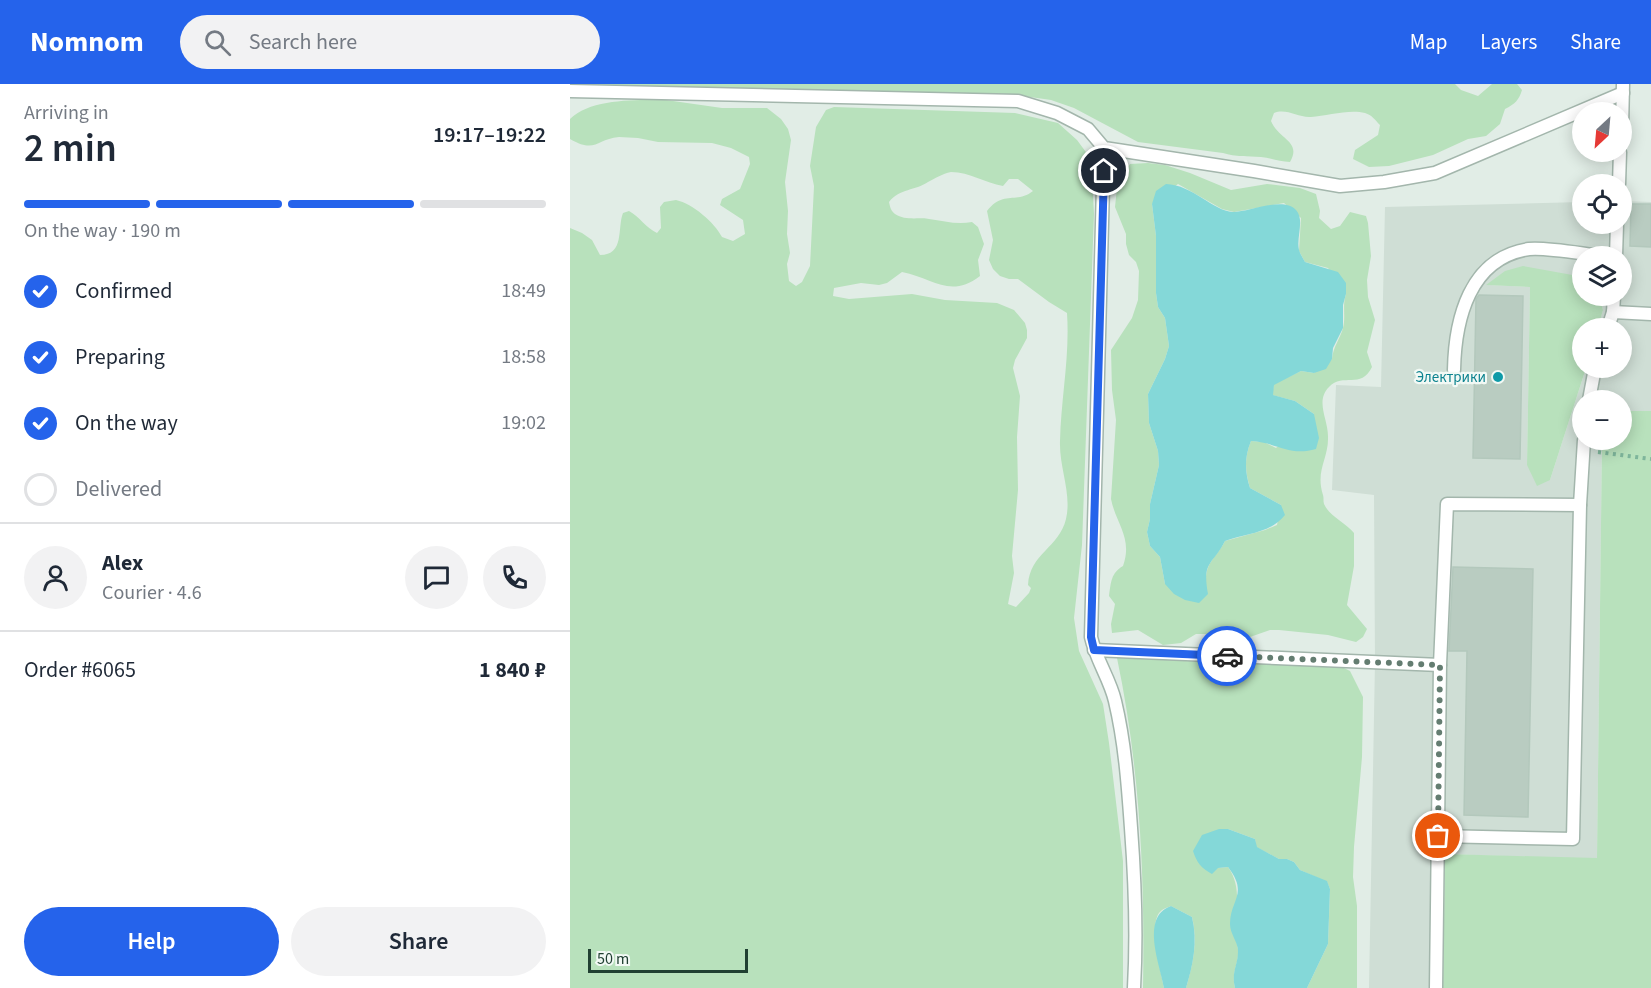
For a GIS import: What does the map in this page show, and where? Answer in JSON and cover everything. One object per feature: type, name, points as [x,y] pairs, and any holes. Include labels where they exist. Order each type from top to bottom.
[{"type":"lane","points":[[1104,148],[1340,186],[1384,182],[1435,173],[1623,89]]},
{"type":"lane","points":[[570,91],[1017,100],[1057,112],[1089,129],[1104,148],[1091,637],[1094,650],[1115,699],[1127,772],[1136,954],[1134,988]]},
{"type":"lane","points":[[1454,370],[1461,313],[1475,281],[1502,258],[1529,249],[1572,253]]},
{"type":"lane","points":[[1611,318],[1613,306]]},
{"type":"lane","points":[[1613,312],[1651,314]]},
{"type":"lane","points":[[1438,836],[1573,839],[1583,450]]},
{"type":"lane","points":[[1436,988],[1440,665],[1447,504],[1580,505]]},
{"type":"lane","points":[[1094,650],[1440,665]]},
{"type":"path","points":[[1607,450],[1651,459]]},
{"type":"shaded area","points":[[1632,201],[1651,202],[1651,411],[1632,411],[1632,390],[1579,390],[1583,378],[1632,378],[1632,318],[1601,318],[1602,306],[1632,306],[1632,246],[1572,246],[1572,277],[1488,285],[1530,287],[1527,465],[1550,480],[1572,412],[1572,450],[1602,450],[1597,859],[1445,854],[1443,988],[1369,988],[1375,662],[1374,495],[1332,490],[1336,385],[1381,387],[1385,207],[1572,202],[1572,234],[1632,234]]},
{"type":"green space","points":[[570,84],[1455,84],[1461,90],[1478,96],[1492,84],[1517,84],[1522,90],[1516,101],[1505,109],[1500,124],[1486,136],[1468,139],[1433,155],[1389,166],[1369,167],[1353,159],[1355,150],[1378,135],[1380,125],[1370,115],[1359,112],[1311,117],[1283,112],[1274,113],[1271,121],[1293,149],[1290,162],[1138,142],[1074,108],[1051,100],[1009,94],[570,86]]},
{"type":"green space","points":[[628,100],[666,100],[722,108],[767,108],[781,119],[788,129],[791,140],[785,182],[790,253],[787,264],[789,281],[796,286],[802,282],[810,266],[814,186],[810,166],[816,127],[826,110],[834,107],[1015,113],[1058,123],[1077,140],[1091,159],[1094,214],[1082,545],[1074,618],[1079,651],[1103,704],[1109,743],[1123,861],[1123,988],[570,988],[570,228],[592,240],[600,255],[608,254],[617,246],[623,213],[629,211],[657,233],[661,228],[660,207],[664,202],[676,200],[702,214],[714,225],[722,237],[733,241],[745,234],[743,220],[720,205],[722,199],[740,189],[750,164],[749,157],[731,148],[712,143],[658,142],[619,137],[585,145],[570,139],[570,119],[579,112],[602,104]],"holes":[[[958,172],[1003,186],[1009,179],[1018,179],[1033,191],[1021,197],[999,201],[987,211],[993,240],[989,260],[993,269],[1000,276],[1018,279],[1067,313],[1060,441],[1067,500],[1066,519],[1057,537],[1034,565],[1028,585],[1031,588],[1029,593],[1016,607],[1008,604],[1014,573],[1012,556],[1018,490],[1017,437],[1020,396],[1013,368],[1027,338],[1025,323],[1014,310],[997,303],[945,300],[912,294],[849,299],[833,296],[834,288],[861,283],[879,285],[887,283],[902,272],[950,286],[960,286],[980,276],[978,260],[984,244],[978,227],[972,222],[956,223],[903,217],[894,213],[889,204],[898,194],[945,174]]]},
{"type":"green space","points":[[1130,164],[1165,165],[1231,190],[1267,184],[1300,188],[1316,194],[1320,211],[1319,218],[1331,229],[1340,226],[1350,212],[1366,216],[1371,256],[1367,280],[1368,297],[1375,320],[1367,352],[1372,367],[1363,378],[1334,383],[1325,392],[1323,410],[1328,444],[1321,471],[1321,486],[1326,508],[1354,533],[1354,566],[1347,605],[1367,629],[1363,637],[1356,642],[1328,635],[1270,630],[1250,637],[1232,634],[1196,634],[1181,643],[1163,645],[1138,630],[1112,633],[1111,624],[1115,604],[1109,596],[1110,586],[1112,578],[1123,566],[1126,547],[1123,531],[1111,499],[1116,420],[1112,390],[1111,350],[1132,318],[1138,300],[1139,271],[1136,262],[1129,255],[1126,234],[1115,207],[1117,188],[1124,171]],"holes":[[[1178,184],[1222,209],[1234,212],[1284,203],[1301,218],[1299,251],[1305,262],[1328,268],[1346,294],[1344,324],[1332,359],[1314,373],[1301,371],[1274,384],[1272,395],[1295,401],[1314,414],[1276,448],[1264,442],[1251,441],[1246,464],[1250,488],[1281,505],[1277,525],[1225,541],[1209,564],[1206,582],[1165,584],[1160,557],[1150,546],[1147,532],[1150,504],[1159,465],[1158,451],[1149,423],[1148,394],[1169,346],[1165,318],[1158,307],[1156,293],[1156,236],[1152,204]]]},
{"type":"green space","points":[[1523,266],[1572,275],[1572,306],[1602,306],[1603,310],[1601,318],[1572,318],[1572,378],[1583,378],[1579,390],[1572,390],[1572,412],[1550,480],[1537,486],[1527,465],[1530,287],[1486,285],[1505,271]]},
{"type":"green space","points":[[1632,411],[1651,411],[1651,988],[1443,988],[1445,854],[1597,858],[1602,450],[1632,450]]},
{"type":"green space","points":[[1117,658],[1342,667],[1350,671],[1363,697],[1362,757],[1353,877],[1357,906],[1357,988],[1307,988],[1328,944],[1330,889],[1327,882],[1300,870],[1294,862],[1279,859],[1256,847],[1255,839],[1228,829],[1219,829],[1218,868],[1228,867],[1233,875],[1237,892],[1235,936],[1238,955],[1234,977],[1235,988],[1186,988],[1194,953],[1194,926],[1192,917],[1171,906],[1159,913],[1155,928],[1164,988],[1143,988],[1142,864],[1136,781]]},
{"type":"water","points":[[1166,184],[1176,185],[1194,193],[1225,211],[1233,212],[1275,204],[1290,206],[1299,214],[1298,245],[1305,262],[1338,272],[1346,283],[1343,328],[1326,369],[1314,373],[1301,371],[1274,385],[1273,395],[1295,401],[1314,414],[1319,438],[1316,449],[1298,451],[1251,441],[1246,465],[1250,488],[1281,505],[1285,515],[1272,526],[1225,541],[1207,569],[1208,594],[1199,603],[1185,600],[1174,594],[1165,584],[1160,557],[1150,546],[1147,532],[1150,504],[1159,465],[1158,451],[1149,423],[1148,394],[1169,346],[1165,318],[1158,307],[1156,293],[1156,236],[1152,204],[1156,191]]},
{"type":"water","points":[[1219,829],[1228,829],[1255,839],[1257,847],[1279,859],[1294,862],[1300,870],[1327,881],[1330,889],[1328,944],[1307,988],[1235,988],[1234,977],[1238,951],[1230,924],[1237,897],[1237,884],[1228,867],[1218,868],[1212,874],[1200,865],[1193,851],[1202,835]]},
{"type":"water","points":[[1171,906],[1192,917],[1194,926],[1194,953],[1186,988],[1164,988],[1156,954],[1154,930],[1156,920]]},
{"type":"building","points":[[1632,204],[1651,204],[1651,247],[1630,246]]},
{"type":"building","name":"Электрики","points":[[1479,295],[1523,296],[1520,459],[1473,458],[1476,299]]},
{"type":"building","points":[[1453,567],[1533,569],[1528,817],[1464,815],[1467,651],[1449,651]]},
{"type":"way so far","points":[[1227,656],[1440,665],[1438,836]]},
{"type":"place","name":"Электрики","points":[[1498,377]]},
{"type":"route","points":[[1104,171],[1091,637],[1094,650],[1227,656]]}]
